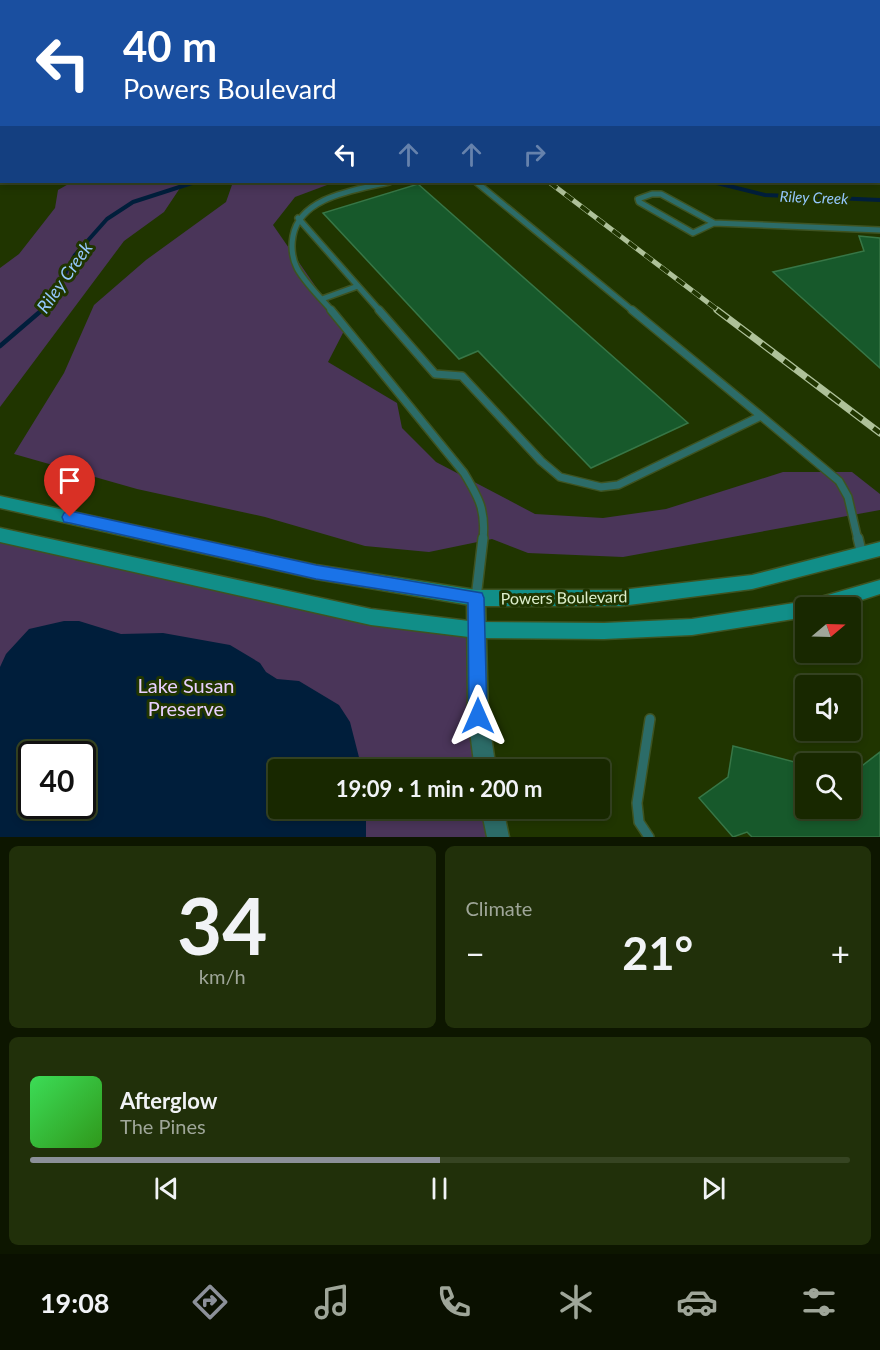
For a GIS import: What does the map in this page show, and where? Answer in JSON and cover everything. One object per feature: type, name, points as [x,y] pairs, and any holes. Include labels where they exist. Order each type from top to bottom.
[{"type":"main road","name":"Powers Boulevard","points":[[0,502],[310,571],[476,598],[621,598],[752,582],[880,549]]},
{"type":"main road","name":"Powers Boulevard","points":[[0,535],[372,617],[477,630],[604,631],[692,627],[795,611]]},
{"type":"main road","points":[[847,597],[880,587]]},
{"type":"street","points":[[476,598],[478,716],[484,759]]},
{"type":"street","points":[[494,819],[498,837]]},
{"type":"lane","points":[[385,183],[325,200],[308,208],[298,218],[291,245],[297,268],[464,473],[479,498],[485,518],[476,598]]},
{"type":"lane","points":[[477,183],[839,481],[849,497],[862,555]]},
{"type":"lane","points":[[714,223],[693,233],[638,199],[651,194],[661,194],[714,223],[880,230]]},
{"type":"lane","points":[[298,218],[435,374],[462,376],[541,461],[560,477],[600,487],[618,485],[761,417]]},
{"type":"lane","points":[[322,299],[358,286]]},
{"type":"lane","points":[[649,837],[639,822],[637,803],[650,719]]},
{"type":"green space","points":[[70,183],[183,183],[164,212],[124,241],[0,407],[0,268],[19,254],[55,208],[58,190]]},
{"type":"green space","points":[[233,183],[332,183],[295,197],[273,225],[345,329],[328,362],[397,403],[402,428],[436,462],[535,514],[603,518],[666,509],[783,472],[852,472],[880,494],[880,510],[623,557],[528,553],[492,539],[429,552],[365,546],[265,517],[137,489],[14,454],[64,373],[94,305],[146,260],[226,202]]},
{"type":"green space","name":"Lake Susan Preserve","points":[[0,535],[371,617],[477,630],[485,759],[268,759],[268,819],[494,819],[498,837],[0,837]]},
{"type":"water","points":[[64,621],[79,621],[121,634],[163,633],[230,645],[260,663],[266,672],[277,679],[299,681],[339,705],[350,722],[359,759],[268,759],[268,819],[366,819],[366,837],[0,837],[0,667],[6,654],[29,629]]},
{"type":"building","points":[[418,184],[688,423],[591,468],[478,351],[459,359],[323,213]]},
{"type":"building","points":[[859,236],[880,238],[880,368],[773,272],[864,251]]},
{"type":"building","points":[[733,746],[795,762],[795,819],[861,819],[861,767],[880,752],[880,837],[752,837],[747,832],[733,837],[699,798],[728,777]]},
{"type":"waterway","name":"Riley Creek","points":[[41,311],[53,296],[75,255],[107,219],[133,202],[192,183]]},
{"type":"waterway","name":"Riley Creek","points":[[717,183],[765,195],[880,200]]},
{"type":"waterway","name":"Riley Creek","points":[[0,346],[41,311]]},
{"type":"railway","points":[[550,183],[719,311]]},
{"type":"railway","points":[[717,310],[880,433]]},
{"type":"route","points":[[70,517],[316,572],[476,598],[478,716]]}]
